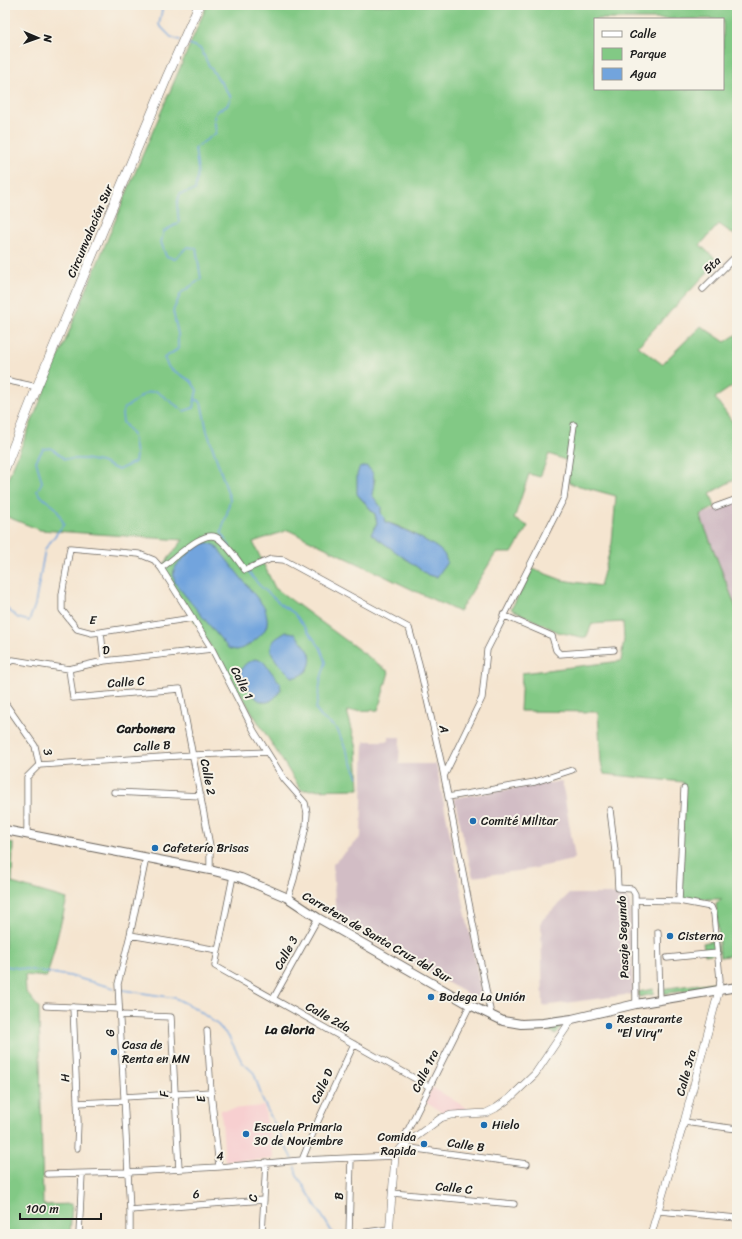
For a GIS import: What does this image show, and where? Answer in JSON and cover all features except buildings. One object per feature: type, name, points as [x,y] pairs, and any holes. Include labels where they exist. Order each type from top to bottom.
[{"type":"main road","name":"Circunvalación Sur","points":[[5,468],[37,387],[199,5]]},
{"type":"main road","name":"Carretera de Santa Cruz del Sur","points":[[5,830],[210,870],[241,878],[288,898],[318,918],[470,1005],[503,1021],[521,1024],[572,1019],[636,1004],[737,987]]},
{"type":"street","name":"5ta","points":[[703,289],[733,259],[737,260]]},
{"type":"street","points":[[5,380],[37,387]]},
{"type":"street","points":[[444,777],[482,698],[487,650],[503,615],[564,498],[574,425]]},
{"type":"street","points":[[715,507],[737,499]]},
{"type":"street","name":"A","points":[[161,568],[195,541],[210,535],[216,536],[223,542],[245,570],[271,559],[284,560],[409,628],[419,664],[444,777],[491,1015]]},
{"type":"street","name":"Calle 1","points":[[70,548],[139,554],[154,560],[161,568],[193,618],[212,649],[254,731],[284,779],[305,803],[307,813],[300,853],[288,898]]},
{"type":"street","name":"E","points":[[70,548],[62,596],[62,610],[77,629],[92,633],[193,618]]},
{"type":"street","points":[[503,615],[552,636],[556,650],[560,654],[614,650]]},
{"type":"street","points":[[101,632],[104,661]]},
{"type":"street","name":"D","points":[[5,664],[12,660],[69,669],[104,661],[212,649]]},
{"type":"street","name":"Calle C","points":[[69,669],[73,698],[180,689]]},
{"type":"street","name":"Calle 2","points":[[180,689],[210,846],[210,870]]},
{"type":"street","name":"3","points":[[5,703],[35,746],[39,765],[27,777],[28,835]]},
{"type":"street","name":"Calle B","points":[[39,765],[193,755],[267,752]]},
{"type":"street","points":[[448,797],[535,782],[572,770]]},
{"type":"street","points":[[635,900],[679,901],[684,789]]},
{"type":"street","points":[[114,792],[201,796]]},
{"type":"street","name":"Pasaje Segundo","points":[[610,810],[618,888],[634,890],[636,1004]]},
{"type":"street","name":"G","points":[[130,1234],[118,984],[130,936],[146,858]]},
{"type":"street","points":[[130,936],[218,950],[233,876]]},
{"type":"street","name":"Calle 3ra","points":[[651,1234],[684,1122],[719,990],[720,980],[714,914],[711,908],[679,901]]},
{"type":"street","name":"Calle 3","points":[[273,998],[318,918]]},
{"type":"street","points":[[658,932],[660,1000]]},
{"type":"street","name":"Calle 2da","points":[[218,950],[215,966],[430,1087]]},
{"type":"street","points":[[667,958],[718,953]]},
{"type":"street","name":"Calle 1ra","points":[[402,1147],[406,1134],[470,1005]]},
{"type":"street","points":[[46,1006],[120,1012]]},
{"type":"street","name":"H","points":[[73,1007],[77,1103],[77,1148]]},
{"type":"street","name":"F","points":[[120,1012],[171,1017],[179,1169]]},
{"type":"street","points":[[350,1234],[389,1231],[395,1156],[402,1147],[441,1118],[451,1115],[486,1113],[510,1098],[535,1074],[572,1019]]},
{"type":"street","name":"E","points":[[207,1030],[211,1092],[219,1167]]},
{"type":"street","name":"Calle D","points":[[302,1160],[318,1121],[354,1044]]},
{"type":"street","points":[[77,1103],[211,1092]]},
{"type":"street","points":[[684,1122],[737,1129]]},
{"type":"street","name":"Calle B","points":[[402,1147],[527,1164]]},
{"type":"street","name":"4","points":[[47,1174],[128,1172],[219,1167],[266,1162],[395,1156]]},
{"type":"street","name":"B","points":[[350,1234],[351,1158]]},
{"type":"street","name":"C","points":[[262,1234],[266,1162]]},
{"type":"street","points":[[79,1234],[82,1174]]},
{"type":"street","name":"Calle C","points":[[392,1193],[514,1204]]},
{"type":"street","name":"6","points":[[130,1210],[264,1200]]},
{"type":"street","points":[[659,1210],[737,1218]]},
{"type":"shaded area","points":[[737,501],[737,610],[700,515]]},
{"type":"shaded area","points":[[389,737],[400,737],[399,764],[436,764],[482,996],[479,1000],[336,921],[333,864],[361,837],[364,741],[389,741]]},
{"type":"shaded area","points":[[562,781],[575,858],[572,860],[531,869],[473,877],[454,798]]},
{"type":"shaded area","points":[[569,894],[625,894],[630,904],[633,994],[543,1006],[541,921]]},
{"type":"shaded area","points":[[432,1087],[468,1109],[445,1114],[425,1102]]},
{"type":"shaded area","name":"Escuela Primaria 30 de Noviembre","points":[[264,1106],[274,1159],[225,1161],[221,1110]]},
{"type":"green space","points":[[207,5],[737,5],[737,237],[719,224],[700,245],[718,261],[638,346],[662,364],[701,326],[725,342],[737,334],[737,383],[715,398],[737,428],[737,478],[710,493],[715,507],[700,515],[737,610],[737,955],[720,957],[716,904],[722,899],[682,899],[683,782],[604,774],[601,763],[598,712],[520,711],[522,673],[621,661],[624,639],[623,622],[592,624],[586,638],[558,632],[511,609],[533,569],[562,580],[600,586],[612,543],[616,496],[569,483],[568,461],[549,454],[540,477],[529,474],[514,519],[528,526],[512,553],[496,553],[459,612],[288,530],[253,542],[275,588],[389,672],[378,710],[347,711],[357,748],[359,789],[301,790],[161,568],[183,540],[40,530],[5,516],[5,486],[137,168]],"holes":[[[375,479],[372,495],[385,522],[416,535],[443,553],[377,523],[375,514],[357,494]],[[202,543],[215,545],[173,575],[177,565]]]},
{"type":"green space","points":[[5,841],[13,843],[12,883],[67,899],[47,977],[25,975],[26,992],[39,1008],[43,1205],[72,1204],[70,1234],[5,1234]]},
{"type":"green space","points":[[716,940],[718,953],[705,955],[703,943]]},
{"type":"green space","points":[[716,982],[717,987],[660,994],[660,989]]},
{"type":"green space","points":[[653,989],[654,994],[639,997],[638,992]]},
{"type":"green space","points":[[564,1023],[556,1034],[547,1030],[532,1032],[533,1029]]},
{"type":"water","points":[[366,466],[372,472],[374,483],[372,495],[381,507],[381,514],[384,517],[385,522],[424,540],[439,549],[444,554],[447,562],[437,577],[428,575],[371,534],[377,523],[375,514],[357,494],[357,475],[359,468]]},
{"type":"water","points":[[202,543],[215,545],[265,608],[267,620],[266,628],[251,644],[241,649],[236,650],[228,648],[175,583],[174,570],[176,567],[186,555]]},
{"type":"water","points":[[286,632],[292,632],[295,634],[310,654],[311,658],[309,667],[301,676],[292,677],[277,661],[272,652],[271,647],[273,642]]},
{"type":"water","points":[[255,659],[263,661],[280,683],[281,690],[275,698],[269,702],[258,700],[240,677],[241,670],[244,665]]},
{"type":"waterway","name":"Carbonera","points":[[163,5],[159,25],[171,37],[180,40]]},
{"type":"waterway","name":"Carbonera","points":[[5,607],[18,618],[29,621],[35,605],[45,549],[64,524],[56,508],[43,498],[37,491],[42,482],[36,461],[43,449],[51,448],[65,459],[85,459],[101,462],[118,470],[135,462],[136,455],[133,435],[123,422],[122,414],[125,408],[146,393],[156,391],[184,411],[193,408],[197,390],[191,381],[169,368],[164,358],[178,349],[178,334],[173,311],[181,293],[201,279],[196,248],[187,247],[175,259],[166,256],[161,242],[164,231],[179,223],[177,204],[180,194],[195,190],[198,171],[195,148],[216,133],[214,117],[217,111],[227,106],[231,97],[208,64],[201,49],[185,42]]},
{"type":"waterway","points":[[195,399],[201,402],[207,431],[230,499],[221,532],[230,547]]},
{"type":"waterway","points":[[248,571],[259,585],[283,606],[294,613],[320,647],[326,662],[321,678],[316,709],[321,717],[337,729],[358,777]]},
{"type":"waterway","points":[[5,966],[70,976],[114,988]]},
{"type":"waterway","points":[[123,990],[175,998],[195,1008],[218,1025],[229,1037],[242,1062],[254,1073],[263,1101],[292,1159]]},
{"type":"waterway","points":[[295,1167],[297,1175],[332,1232]]},
{"type":"place","name":"Comité Militar","points":[[473,821]]},
{"type":"place","name":"Cafetería Brisas","points":[[155,848]]},
{"type":"place","name":"Cisterna","points":[[670,936]]},
{"type":"place","name":"Bodega La Unión","points":[[431,997]]},
{"type":"place","name":"Restaurante \"El Viry\"","points":[[609,1026]]},
{"type":"place","name":"Casa de Renta en MN","points":[[114,1052]]},
{"type":"place","name":"Hielo","points":[[484,1125]]},
{"type":"place","name":"Escuela Primaria 30 de Noviembre","points":[[246,1134]]},
{"type":"place","name":"Comida Rapida","points":[[424,1144]]},
{"type":"district","name":"Carbonera","points":[[146,728]]},
{"type":"district","name":"La Gloria","points":[[290,1029]]}]
